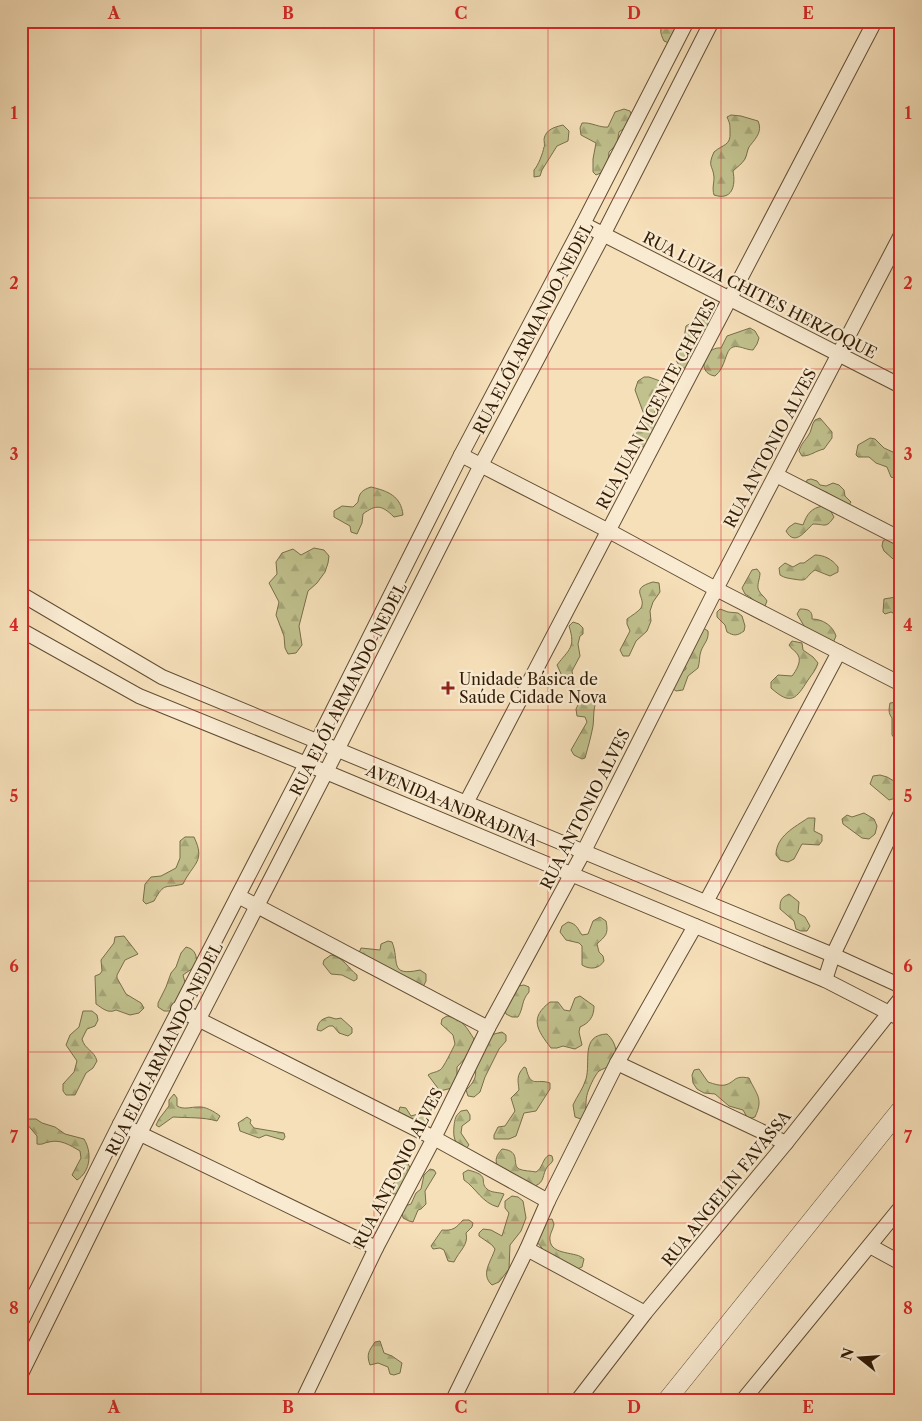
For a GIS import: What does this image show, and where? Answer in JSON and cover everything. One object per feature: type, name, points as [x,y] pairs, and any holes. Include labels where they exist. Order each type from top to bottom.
[{"type":"street","name":"RUA ELÓI ARMANDO NEDEL","points":[[21,1322],[178,1010],[306,764],[461,455],[583,224],[687,21]]},
{"type":"street","name":"RUA ELÓI ARMANDO NEDEL","points":[[21,1374],[140,1134],[481,465],[603,235],[712,21]]},
{"type":"street","name":"RUA JUAN VICENTE CHAVES","points":[[466,803],[876,21]]},
{"type":"street","name":"RUA LUIZA CHITES HERZOQUE","points":[[583,224],[901,386]]},
{"type":"street","name":"RUA ANTONIO ALVES","points":[[303,1400],[376,1248],[434,1138],[488,1028],[583,853],[716,589],[901,235]]},
{"type":"street","points":[[461,455],[901,684]]},
{"type":"street","points":[[776,475],[901,539]]},
{"type":"street","points":[[21,594],[162,677],[833,955],[901,986]]},
{"type":"street","name":"AVENIDA ANDRADINA","points":[[21,630],[139,696],[824,980],[895,1016]]},
{"type":"street","points":[[706,902],[839,652]]},
{"type":"street","points":[[824,980],[833,955],[901,813]]},
{"type":"street","points":[[238,896],[488,1028]]},
{"type":"street","points":[[453,1400],[548,1201],[617,1063],[695,926]]},
{"type":"street","name":"RUA ANGELIN FAVASSA","points":[[578,1400],[645,1313],[786,1143],[895,1016],[901,998]]},
{"type":"street","points":[[178,1010],[434,1138],[548,1201]]},
{"type":"street","points":[[617,1063],[786,1143]]},
{"type":"street","points":[[667,1400],[901,1109]]},
{"type":"street","points":[[120,1124],[376,1248]]},
{"type":"street","points":[[743,1400],[901,1206]]},
{"type":"street","points":[[870,1246],[901,1263]]},
{"type":"street","points":[[527,1248],[645,1313]]},
{"type":"green space","points":[[665,21],[682,21],[671,44],[664,41],[661,33]]},
{"type":"green space","points":[[624,109],[630,111],[632,116],[630,124],[619,132],[617,143],[609,152],[608,164],[603,172],[596,175],[593,172],[593,159],[596,143],[581,135],[580,128],[582,123],[608,127],[615,112]]},
{"type":"green space","points":[[731,115],[758,121],[760,129],[749,147],[745,159],[733,171],[734,182],[729,194],[725,196],[714,195],[714,177],[711,161],[714,152],[729,140],[730,126],[727,117]]},
{"type":"green space","points":[[563,125],[569,131],[568,141],[557,146],[540,176],[534,177],[534,170],[544,147],[545,136],[551,129]]},
{"type":"green space","points":[[695,315],[709,316],[714,324],[691,368],[681,368],[676,356],[683,344],[686,326],[691,323]]},
{"type":"green space","points":[[750,328],[755,331],[759,338],[753,350],[738,347],[730,348],[719,373],[715,376],[709,374],[705,370],[704,360],[710,351],[721,348],[727,336]]},
{"type":"green space","points":[[644,377],[660,381],[665,393],[660,406],[655,411],[655,428],[646,445],[640,448],[632,443],[632,437],[646,420],[635,390],[638,381]]},
{"type":"green space","points":[[820,418],[832,432],[832,438],[824,449],[802,456],[799,451],[815,420]]},
{"type":"green space","points":[[870,438],[875,439],[884,448],[895,453],[897,465],[901,466],[901,477],[897,479],[891,477],[887,467],[876,463],[869,457],[858,457],[856,455],[858,445]]},
{"type":"green space","points":[[807,480],[817,481],[820,485],[826,486],[833,483],[839,485],[851,502],[849,505],[826,492],[806,484]]},
{"type":"green space","points":[[371,487],[393,495],[400,503],[403,515],[394,517],[386,510],[375,507],[363,514],[362,523],[357,534],[351,532],[350,526],[334,517],[334,511],[342,506],[353,507],[358,502],[362,492]]},
{"type":"green space","points":[[823,506],[830,510],[834,517],[829,523],[825,525],[813,524],[796,538],[789,536],[786,531],[789,527],[795,523],[803,525],[810,512],[815,508]]},
{"type":"green space","points":[[888,538],[898,546],[901,566],[884,551],[883,541]]},
{"type":"green space","points":[[314,548],[324,550],[329,556],[328,563],[325,572],[308,591],[299,626],[302,645],[296,653],[288,654],[276,615],[279,602],[269,583],[277,574],[276,562],[282,553],[293,549],[301,555]]},
{"type":"green space","points":[[815,555],[825,557],[836,564],[838,572],[830,576],[815,570],[804,580],[780,575],[779,568],[785,563],[793,567],[804,563]]},
{"type":"green space","points":[[757,569],[760,573],[758,589],[767,601],[765,606],[762,607],[745,594],[742,588],[752,570]]},
{"type":"green space","points":[[653,582],[659,583],[660,592],[653,602],[650,611],[651,621],[647,631],[636,641],[629,656],[623,656],[620,650],[630,631],[627,619],[641,608],[641,587]]},
{"type":"green space","points":[[901,598],[901,617],[891,612],[885,614],[883,612],[884,599]]},
{"type":"green space","points":[[720,609],[738,613],[742,616],[745,626],[744,631],[736,635],[727,632],[725,625],[717,617],[717,612]]},
{"type":"green space","points":[[800,609],[809,611],[812,614],[812,619],[820,620],[830,626],[836,636],[833,643],[807,631],[797,614]]},
{"type":"green space","points":[[573,622],[583,628],[583,634],[580,636],[578,644],[580,656],[572,671],[573,677],[569,680],[563,678],[557,665],[570,648],[572,639],[569,626]]},
{"type":"green space","points":[[702,627],[708,631],[708,634],[700,653],[698,668],[688,676],[683,690],[676,691],[672,688],[674,677],[686,669],[685,662]]},
{"type":"green space","points":[[792,641],[802,643],[803,650],[818,663],[800,692],[792,698],[788,698],[778,694],[771,688],[771,682],[778,675],[792,676],[797,669],[799,657],[789,645]]},
{"type":"green space","points":[[589,698],[594,698],[596,702],[593,726],[585,758],[582,759],[574,755],[571,750],[587,722],[585,717],[577,716],[576,709],[579,703]]},
{"type":"green space","points":[[890,703],[901,703],[901,738],[895,739],[892,735],[892,718],[889,709]]},
{"type":"green space","points":[[880,775],[901,785],[901,794],[889,800],[870,784],[873,776]]},
{"type":"green space","points":[[864,813],[874,819],[877,826],[875,834],[869,839],[862,838],[843,824],[842,819],[847,815],[852,817]]},
{"type":"green space","points":[[808,818],[815,818],[814,831],[822,835],[822,841],[819,845],[802,844],[794,859],[788,862],[780,860],[776,855],[779,842],[787,833]]},
{"type":"green space","points":[[185,837],[194,837],[199,852],[197,862],[183,884],[163,888],[154,901],[146,904],[143,901],[145,884],[151,877],[161,876],[176,868],[180,858],[180,841]]},
{"type":"green space","points":[[789,894],[799,902],[798,913],[805,917],[810,926],[807,931],[796,929],[794,921],[780,909],[781,900]]},
{"type":"green space","points":[[600,917],[606,921],[607,926],[606,935],[597,944],[604,961],[597,967],[588,968],[582,965],[582,946],[579,943],[566,940],[560,932],[562,926],[568,922],[575,925],[582,935],[588,934],[593,921]]},
{"type":"green space","points":[[124,936],[138,954],[125,960],[117,978],[126,994],[141,1003],[144,1008],[139,1013],[130,1015],[116,1010],[108,1011],[96,1004],[95,976],[102,971],[101,960],[114,943],[115,937]]},
{"type":"green space","points":[[388,941],[392,942],[399,969],[410,972],[420,970],[426,974],[426,981],[423,987],[359,953],[361,948],[380,950],[381,944]]},
{"type":"green space","points":[[186,947],[194,952],[197,962],[193,968],[183,975],[186,986],[174,1011],[164,1011],[158,1007],[158,1003],[181,953]]},
{"type":"green space","points":[[331,955],[342,960],[357,975],[357,979],[354,981],[342,975],[331,974],[323,964],[324,960]]},
{"type":"green space","points":[[524,985],[529,987],[529,992],[518,1017],[512,1017],[506,1014],[504,1007],[507,999],[513,997],[518,986]]},
{"type":"green space","points":[[580,996],[594,1006],[590,1019],[580,1027],[579,1032],[582,1045],[575,1049],[563,1046],[551,1048],[539,1030],[537,1019],[539,1013],[550,1002],[558,1002],[564,1010],[570,1011],[575,998]]},
{"type":"green space","points":[[83,1011],[92,1011],[97,1015],[98,1020],[95,1026],[87,1029],[82,1039],[97,1061],[93,1068],[86,1073],[75,1095],[66,1095],[63,1091],[63,1084],[74,1072],[77,1061],[66,1045],[70,1035],[79,1027]]},
{"type":"green space","points":[[447,1016],[460,1021],[474,1039],[470,1053],[457,1067],[457,1079],[452,1088],[440,1091],[428,1075],[441,1069],[455,1044],[453,1035],[441,1024],[442,1019]]},
{"type":"green space","points":[[329,1017],[341,1018],[352,1028],[352,1033],[348,1036],[339,1033],[333,1026],[329,1026],[321,1031],[317,1030],[320,1021]]},
{"type":"green space","points":[[502,1032],[506,1035],[506,1041],[499,1049],[480,1092],[474,1097],[468,1096],[466,1090],[474,1080],[477,1057],[494,1034]]},
{"type":"green space","points":[[607,1034],[615,1045],[615,1057],[609,1066],[599,1071],[592,1082],[587,1096],[586,1116],[581,1119],[575,1117],[573,1105],[586,1079],[590,1044],[593,1039]]},
{"type":"green space","points":[[524,1067],[532,1081],[550,1083],[550,1089],[536,1111],[524,1113],[516,1136],[509,1139],[494,1139],[498,1127],[505,1126],[515,1111],[511,1098],[519,1090],[519,1076]]},
{"type":"green space","points":[[699,1069],[708,1082],[719,1085],[729,1084],[740,1077],[749,1078],[759,1101],[755,1117],[747,1117],[743,1110],[729,1106],[715,1094],[704,1093],[697,1089],[693,1083],[692,1075],[694,1070]]},
{"type":"green space","points":[[174,1094],[177,1098],[177,1106],[185,1108],[204,1107],[220,1116],[217,1121],[201,1118],[173,1117],[159,1127],[156,1125],[169,1106],[169,1100]]},
{"type":"green space","points":[[433,1097],[435,1101],[427,1125],[417,1128],[398,1113],[400,1107],[406,1108],[411,1116],[418,1114],[427,1101]]},
{"type":"green space","points":[[467,1110],[470,1120],[462,1126],[461,1133],[469,1145],[465,1150],[456,1142],[454,1130],[456,1116],[461,1111]]},
{"type":"green space","points":[[247,1117],[251,1120],[250,1123],[254,1128],[284,1133],[285,1137],[283,1140],[266,1135],[259,1138],[240,1131],[238,1123]]},
{"type":"green space","points":[[28,1119],[36,1119],[55,1127],[65,1134],[84,1139],[87,1144],[89,1161],[82,1176],[77,1180],[72,1175],[81,1158],[80,1151],[57,1141],[37,1144],[37,1136],[27,1124]]},
{"type":"green space","points":[[502,1149],[512,1152],[517,1167],[523,1170],[536,1172],[549,1155],[552,1156],[553,1160],[545,1170],[542,1180],[535,1186],[498,1167],[497,1157]]},
{"type":"green space","points":[[397,1160],[407,1162],[411,1169],[409,1178],[403,1182],[396,1194],[390,1194],[392,1186],[398,1177],[394,1166]]},
{"type":"green space","points":[[430,1169],[436,1173],[425,1191],[426,1204],[418,1210],[413,1222],[409,1221],[403,1218],[402,1211],[405,1206],[411,1204],[416,1193],[421,1189],[424,1175]]},
{"type":"green space","points":[[468,1170],[480,1174],[485,1186],[489,1190],[504,1194],[498,1207],[483,1199],[464,1180],[463,1173]]},
{"type":"green space","points":[[512,1196],[518,1197],[523,1201],[526,1218],[521,1231],[510,1245],[509,1269],[499,1282],[492,1285],[487,1277],[487,1272],[495,1249],[479,1236],[479,1233],[483,1229],[491,1230],[502,1236],[509,1213],[505,1208],[505,1201]]},
{"type":"green space","points":[[552,1219],[554,1224],[550,1236],[551,1245],[559,1251],[584,1259],[582,1267],[577,1269],[550,1258],[537,1242],[545,1220]]},
{"type":"green space","points":[[463,1220],[469,1220],[473,1223],[472,1227],[466,1233],[465,1245],[454,1262],[448,1261],[444,1250],[440,1248],[433,1249],[431,1246],[442,1230],[454,1228]]},
{"type":"green space","points":[[380,1341],[384,1353],[402,1363],[400,1373],[390,1374],[388,1367],[378,1363],[370,1365],[368,1355],[370,1350],[375,1342]]},
{"type":"place","name":"Unidade Básica de Saúde Cidade Nova","points":[[448,688]]}]
